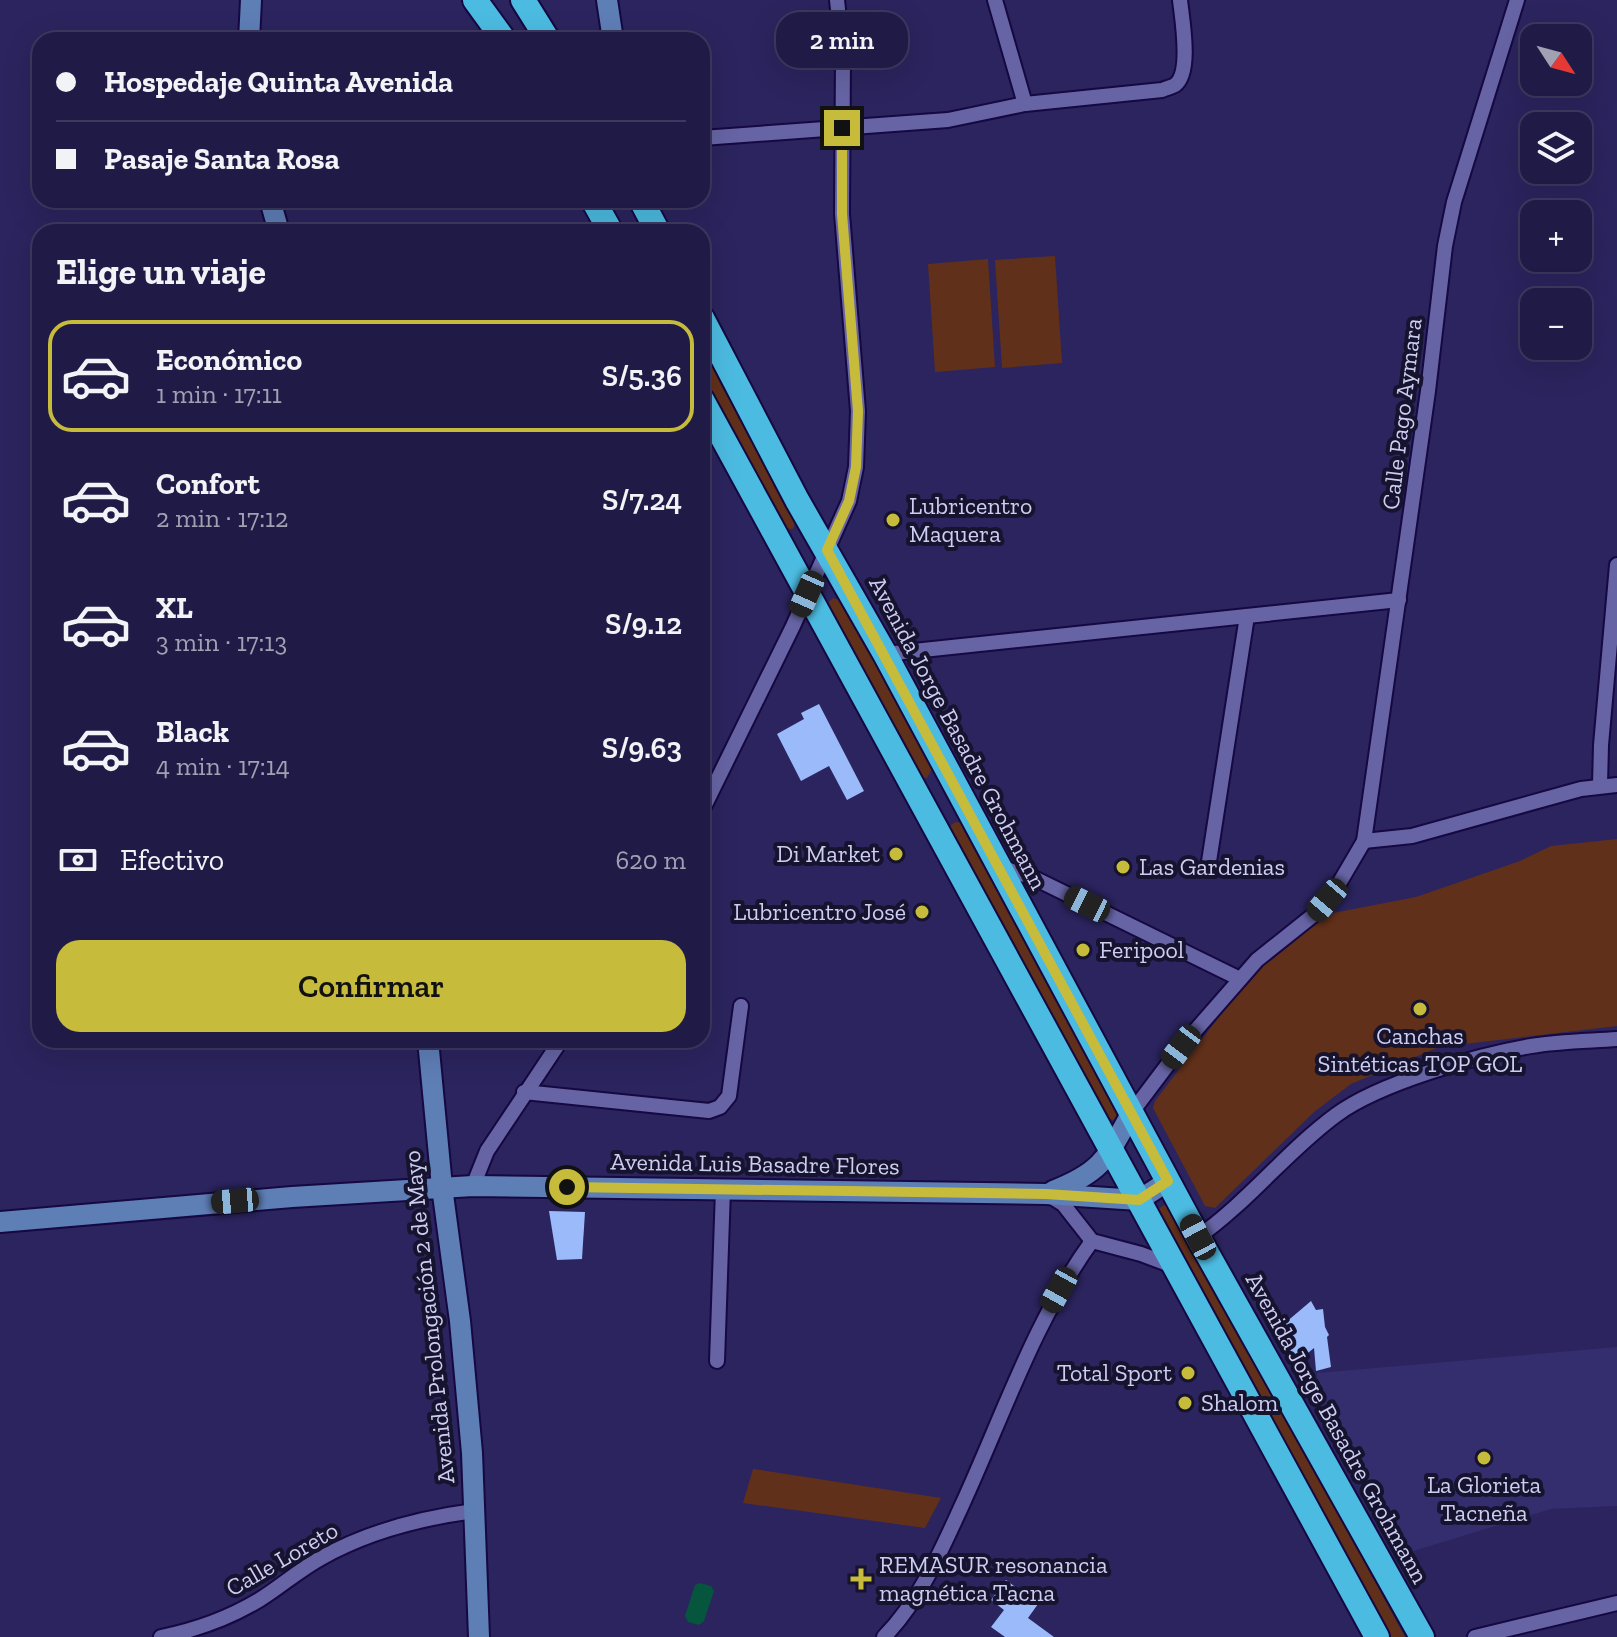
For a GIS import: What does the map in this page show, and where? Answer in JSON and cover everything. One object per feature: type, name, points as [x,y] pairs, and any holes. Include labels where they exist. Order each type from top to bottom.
[{"type":"highway","points":[[475,0],[498,32]]},
{"type":"highway","points":[[523,0],[543,32]]},
{"type":"highway","name":"Avenida Jorge Basadre Grohmann","points":[[710,333],[797,500],[885,654],[1198,1237],[1422,1637]]},
{"type":"highway","points":[[710,415],[1377,1637]]},
{"type":"street","points":[[249,32],[251,0]]},
{"type":"street","points":[[607,0],[612,32]]},
{"type":"street","points":[[710,794],[849,501],[856,467],[858,411],[842,214],[843,56],[837,0]]},
{"type":"street","points":[[995,0],[1025,104]]},
{"type":"street","points":[[710,137],[948,120],[1025,104],[1162,90],[1175,86],[1185,63],[1180,0]]},
{"type":"street","name":"Calle Pago Aymara","points":[[1364,841],[1445,246],[1454,202],[1517,0]]},
{"type":"street","points":[[1600,785],[1617,565]]},
{"type":"street","points":[[885,654],[1399,600]]},
{"type":"street","points":[[1208,868],[1247,616]]},
{"type":"street","points":[[1046,1194],[1086,1176],[1102,1164],[1132,1112],[1181,1047],[1257,960],[1316,913],[1337,887],[1364,841],[1412,836],[1600,785],[1617,785]]},
{"type":"street","points":[[998,866],[1036,879],[1240,979]]},
{"type":"street","points":[[524,1092],[709,1111],[720,1107],[729,1096],[741,1006]]},
{"type":"street","points":[[1198,1237],[1225,1218],[1335,1115],[1362,1099],[1409,1080],[1532,1045],[1617,1039]]},
{"type":"street","name":"Avenida Prolongación 2 de Mayo","points":[[429,1048],[472,1453],[479,1637]]},
{"type":"street","points":[[473,1186],[487,1151],[555,1048]]},
{"type":"street","points":[[1139,1200],[1168,1181]]},
{"type":"street","name":"Avenida Luis Basadre Flores","points":[[0,1222],[473,1186],[1046,1194],[1139,1200]]},
{"type":"street","points":[[717,1361],[723,1190]]},
{"type":"street","points":[[1046,1194],[1063,1204],[1092,1241],[1141,1254],[1177,1268]]},
{"type":"street","points":[[884,1637],[916,1596],[943,1547],[1046,1312],[1092,1241]]},
{"type":"street","name":"Calle Loreto","points":[[161,1637],[186,1632],[235,1613],[320,1559],[370,1535],[474,1511]]},
{"type":"street","points":[[1475,1637],[1617,1603]]},
{"type":"shaded area","points":[[1055,256],[1062,363],[1002,368],[995,260]]},
{"type":"shaded area","points":[[988,259],[995,367],[935,372],[928,264]]},
{"type":"shaded area","points":[[710,355],[797,517],[793,529],[783,528],[710,391]]},
{"type":"shaded area","points":[[833,598],[840,600],[932,769],[927,778],[918,777],[829,613],[828,603]]},
{"type":"shaded area","points":[[956,822],[965,824],[1119,1112],[1114,1120],[1105,1118],[950,836],[951,825]]},
{"type":"shaded area","name":"Canchas Sintéticas TOP GOL","points":[[1617,839],[1617,1026],[1439,1047],[1351,1084],[1314,1112],[1215,1208],[1205,1206],[1153,1108],[1155,1101],[1257,967],[1298,934],[1333,913],[1416,897],[1520,861],[1551,846]]},
{"type":"shaded area","points":[[1166,1204],[1172,1208],[1405,1637],[1387,1637],[1159,1217],[1158,1209]]},
{"type":"shaded area","name":"La Glorieta Tacneña","points":[[1617,1347],[1617,1506],[1551,1509],[1404,1554],[1324,1406],[1318,1409],[1317,1373]]},
{"type":"shaded area","points":[[753,1469],[941,1498],[925,1528],[743,1503]]},
{"type":"shaded area","points":[[695,1585],[711,1586],[714,1591],[704,1621],[699,1625],[688,1622],[685,1616]]},
{"type":"building","points":[[819,704],[864,791],[847,800],[829,766],[801,781],[777,734],[804,719],[801,713]]},
{"type":"building","points":[[549,1211],[585,1212],[582,1259],[557,1260]]},
{"type":"building","points":[[1311,1301],[1316,1310],[1323,1309],[1329,1335],[1331,1367],[1316,1371],[1314,1348],[1297,1362],[1278,1329]]},
{"type":"building","points":[[1006,1580],[1038,1604],[1028,1618],[1054,1637],[1005,1637],[991,1627],[1004,1610],[991,1600]]},
{"type":"place","name":"Lubricentro Maquera","points":[[893,520]]},
{"type":"place","name":"Di Market","points":[[896,854]]},
{"type":"place","name":"Las Gardenias","points":[[1123,867]]},
{"type":"place","name":"Lubricentro José","points":[[922,912]]},
{"type":"place","name":"Feripool","points":[[1083,950]]},
{"type":"place","name":"Canchas Sintéticas TOP GOL","points":[[1420,1009]]},
{"type":"place","name":"Total Sport","points":[[1188,1373]]},
{"type":"place","name":"Shalom","points":[[1185,1403]]},
{"type":"place","name":"La Glorieta Tacneña","points":[[1484,1458]]},
{"type":"place","name":"REMASUR resonancia magnética Tacna","points":[[861,1579]]},
{"type":"route","points":[[567,1187],[1046,1194],[1139,1200],[1168,1181],[827,550],[849,501],[856,467],[858,411],[842,214],[842,128]]}]
